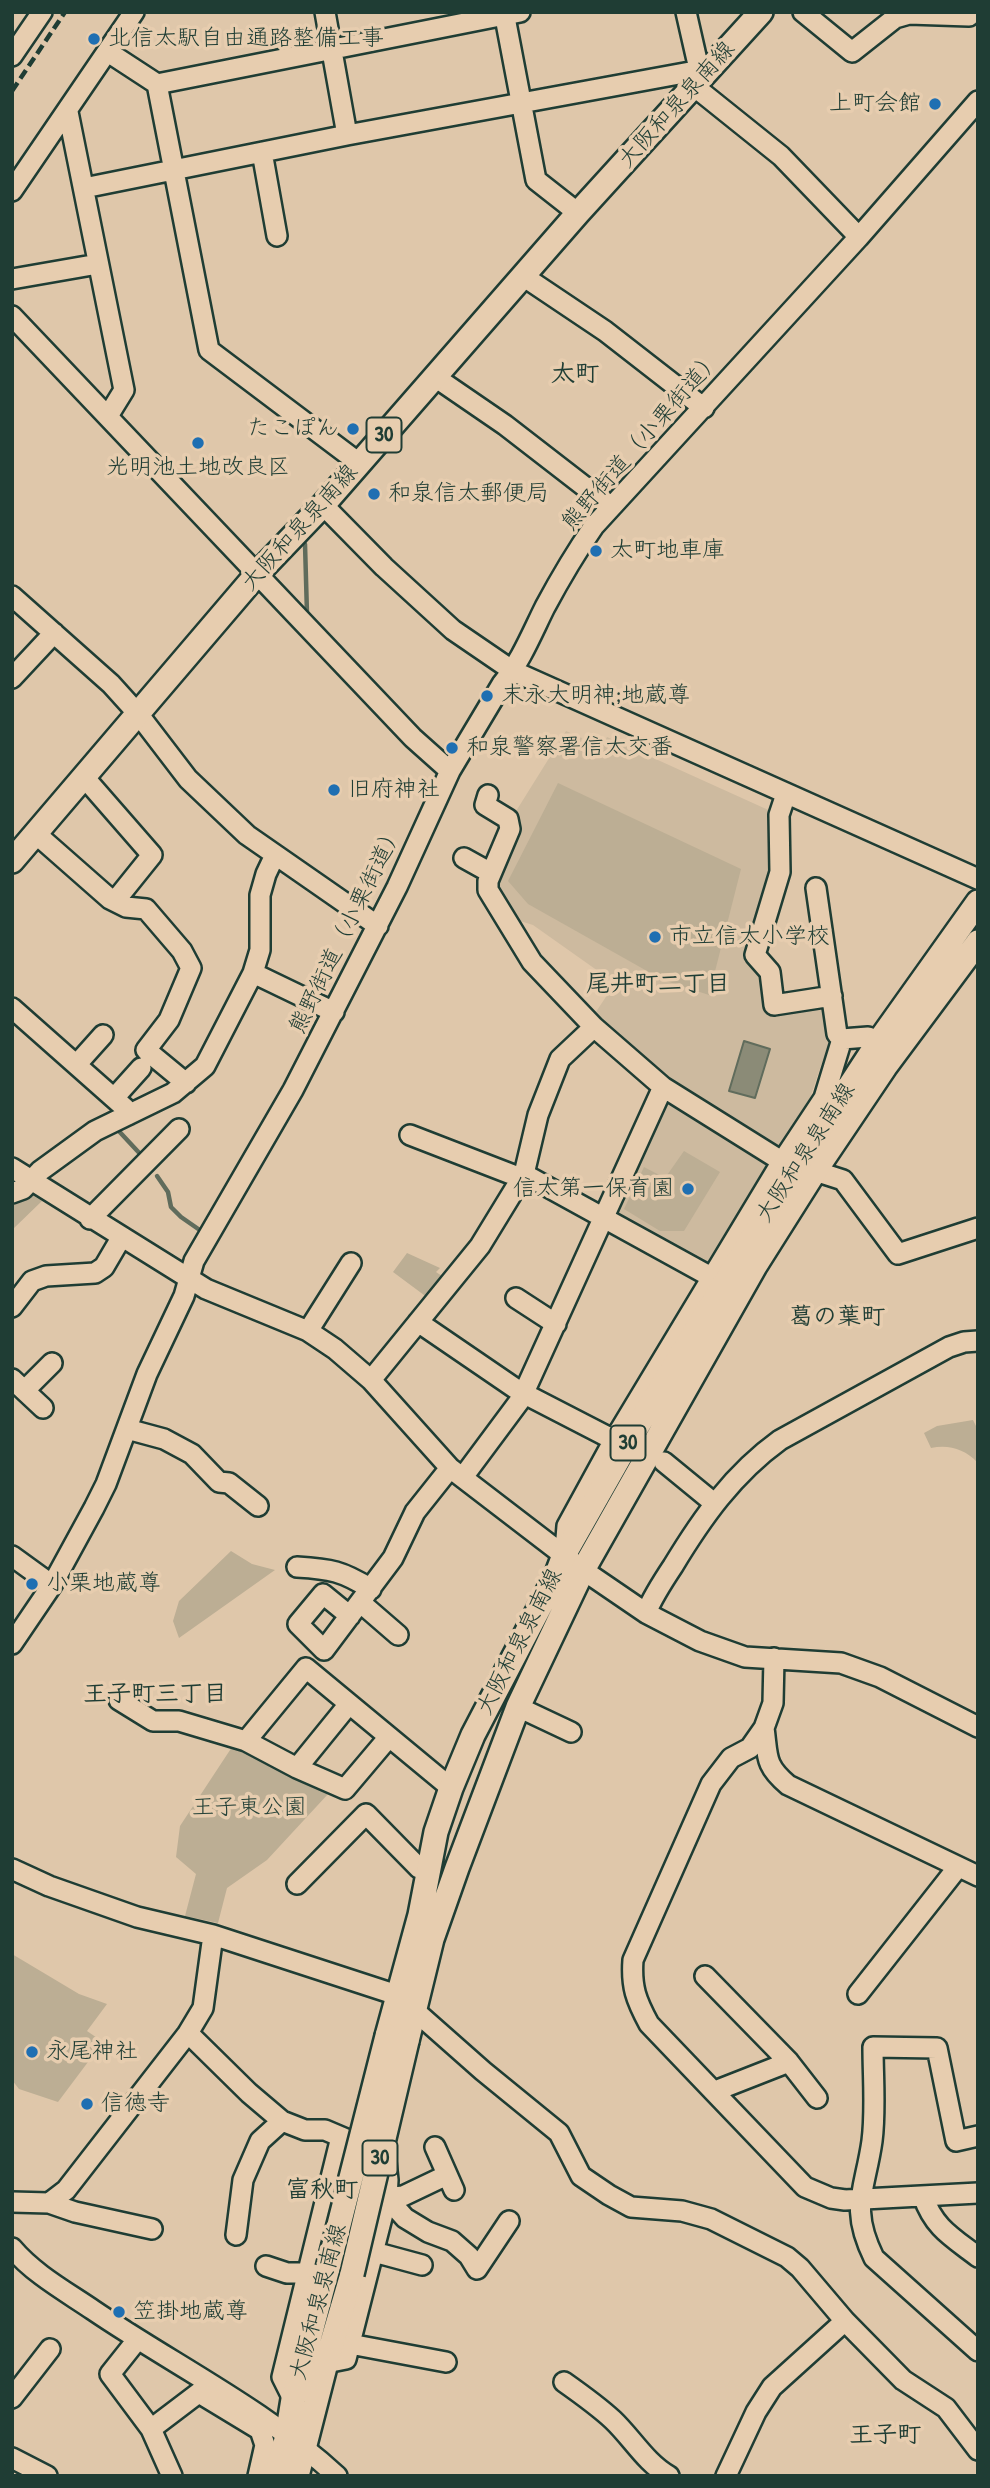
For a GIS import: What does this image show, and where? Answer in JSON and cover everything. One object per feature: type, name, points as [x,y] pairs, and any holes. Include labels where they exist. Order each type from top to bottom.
[{"type":"main road","name":"大阪和泉泉南線","points":[[12,861],[257,574],[323,505],[578,213],[761,12]]},
{"type":"main road","name":"大阪和泉泉南線","points":[[276,2476],[295,2442],[326,2363],[352,2274],[406,2002],[436,1832],[473,1735],[556,1576],[564,1555],[638,1426],[797,1167],[879,1041],[978,902]]},
{"type":"main road","name":"大阪和泉泉南線","points":[[406,2002],[432,1940],[518,1707],[583,1570],[755,1266],[797,1167],[885,1068],[978,942]]},
{"type":"main road","name":"大阪和泉泉南線","points":[[297,2476],[293,2399],[318,2270],[397,2039]]},
{"type":"street","points":[[12,56],[42,12]]},
{"type":"street","points":[[12,191],[134,12]]},
{"type":"street","points":[[325,12],[347,135]]},
{"type":"street","points":[[686,12],[698,83]]},
{"type":"street","points":[[803,12],[852,52],[895,18],[909,14],[969,16]]},
{"type":"street","points":[[108,52],[157,84],[509,13],[536,180],[578,213]]},
{"type":"street","points":[[84,188],[347,135],[690,72],[698,83],[781,156],[859,237]]},
{"type":"street","points":[[157,84],[209,350],[359,463]]},
{"type":"street","name":"熊野街道（小栗街道）","points":[[12,1644],[52,1586],[94,1508],[147,1374],[184,1296],[194,1261],[293,1090],[378,926],[450,771],[502,684],[513,671],[555,588],[594,526],[859,237],[978,101]]},
{"type":"street","points":[[68,112],[124,390],[108,416]]},
{"type":"street","points":[[262,152],[277,236]]},
{"type":"street","points":[[12,279],[98,264]]},
{"type":"street","points":[[523,276],[605,331],[704,408]]},
{"type":"street","points":[[12,316],[413,738],[450,771]]},
{"type":"street","points":[[435,377],[505,425],[611,508]]},
{"type":"street","points":[[323,505],[384,567],[453,630],[513,671],[978,879]]},
{"type":"street","points":[[12,596],[111,684],[139,715],[188,779],[247,835],[378,926]]},
{"type":"street","points":[[12,678],[54,633]]},
{"type":"street","points":[[84,777],[152,855],[115,901]]},
{"type":"street","points":[[488,794],[485,805],[508,819],[510,829],[491,873],[488,890],[491,899],[532,962],[594,1027],[663,1087],[797,1167],[843,1180],[898,1254],[978,1228]]},
{"type":"street","points":[[786,794],[779,815],[780,872],[755,956],[770,972],[774,1004],[832,996]]},
{"type":"street","points":[[35,834],[115,901],[126,907],[146,909],[182,951],[191,968],[169,1020],[146,1050],[186,1083]]},
{"type":"street","points":[[12,1193],[23,1189],[40,1171],[95,1131],[173,1093],[205,1066],[253,973],[260,950],[260,895],[275,855]]},
{"type":"street","points":[[464,858],[491,873]]},
{"type":"street","points":[[817,888],[838,1034],[842,1039]]},
{"type":"street","points":[[253,973],[334,1012]]},
{"type":"street","points":[[12,1008],[114,1098],[128,1115]]},
{"type":"street","points":[[371,1380],[480,1246],[524,1174],[538,1115],[560,1059],[594,1027]]},
{"type":"street","points":[[77,1064],[103,1035]]},
{"type":"street","points":[[842,1039],[868,1037],[879,1041]]},
{"type":"street","points":[[564,1555],[567,1526],[614,1440],[713,1278],[797,1167],[824,1098],[842,1039]]},
{"type":"street","points":[[114,1098],[141,1068]]},
{"type":"street","points":[[361,1603],[393,1558],[415,1512],[457,1472],[524,1394],[663,1087]]},
{"type":"street","points":[[90,1219],[179,1129]]},
{"type":"street","points":[[410,1135],[516,1176],[524,1174],[713,1278]]},
{"type":"street","points":[[12,1168],[206,1289],[307,1331],[335,1349],[371,1380],[457,1472],[583,1570],[646,1613],[700,1641],[745,1657],[841,1663],[880,1677],[978,1727]]},
{"type":"street","points":[[12,1307],[32,1281],[46,1276],[95,1273],[104,1267],[121,1238]]},
{"type":"street","points":[[307,1331],[351,1263]]},
{"type":"street","points":[[516,1298],[556,1324]]},
{"type":"street","points":[[418,1322],[524,1394],[614,1440]]},
{"type":"street","points":[[646,1613],[714,1503],[757,1456],[780,1440],[948,1347],[978,1341]]},
{"type":"street","points":[[43,1408],[19,1385],[52,1363]]},
{"type":"street","points":[[127,1429],[164,1439],[192,1454],[219,1482],[229,1483],[258,1506]]},
{"type":"street","points":[[664,1462],[714,1503]]},
{"type":"street","points":[[12,1556],[52,1586]]},
{"type":"street","points":[[297,1567],[346,1573],[361,1603],[398,1635]]},
{"type":"street","points":[[774,1658],[773,1703],[764,1728],[750,1748],[731,1758],[711,1784],[634,1960],[631,1982],[638,2004],[649,2024],[805,2187],[831,2198],[859,2199],[978,2193]]},
{"type":"street","points":[[246,1741],[306,1668],[451,1788]]},
{"type":"street","points":[[119,1700],[153,1721],[179,1721],[246,1741],[345,1789],[389,1737]]},
{"type":"street","points":[[297,1768],[349,1704]]},
{"type":"street","points":[[518,1707],[571,1732]]},
{"type":"street","points":[[764,1728],[768,1760],[773,1773],[788,1785],[978,1876]]},
{"type":"street","points":[[297,1884],[366,1814],[419,1868],[429,1872]]},
{"type":"street","points":[[858,1994],[958,1867]]},
{"type":"street","points":[[12,1869],[49,1886],[137,1917],[213,1935],[406,2002],[483,2071],[559,2133],[581,2176],[631,2207],[682,2211],[711,2219],[787,2257],[903,2380],[946,2408],[978,2450]]},
{"type":"street","points":[[49,2203],[66,2190],[188,2034],[203,2008],[213,1935]]},
{"type":"street","points":[[705,1976],[789,2062],[817,2098]]},
{"type":"street","points":[[188,2034],[282,2121],[305,2130],[325,2130],[372,2150],[386,2162],[387,2198],[346,2358],[326,2363]]},
{"type":"street","points":[[978,2136],[956,2141],[937,2048],[873,2047],[872,2140],[859,2199],[859,2219],[865,2239],[874,2258],[978,2350]]},
{"type":"street","points":[[715,2091],[789,2062]]},
{"type":"street","points":[[236,2235],[243,2180],[260,2141],[282,2121]]},
{"type":"street","points":[[266,2266],[287,2273],[318,2270],[341,2137]]},
{"type":"street","points":[[387,2198],[451,2182],[435,2147]]},
{"type":"street","points":[[923,2196],[929,2214],[936,2224],[978,2257]]},
{"type":"street","points":[[387,2198],[405,2218],[428,2232],[452,2241],[469,2256],[477,2269],[509,2221]]},
{"type":"street","points":[[12,2202],[49,2203],[75,2212],[152,2229]]},
{"type":"street","points":[[12,2248],[39,2273],[261,2430],[265,2445],[258,2476]]},
{"type":"street","points":[[374,2252],[422,2265]]},
{"type":"street","points":[[726,2476],[756,2412],[772,2387],[845,2321]]},
{"type":"street","points":[[137,2340],[110,2374],[151,2429],[172,2476]]},
{"type":"street","points":[[350,2344],[426,2350],[446,2362]]},
{"type":"street","points":[[12,2398],[50,2349]]},
{"type":"street","points":[[564,2382],[614,2421],[658,2469],[669,2476]]},
{"type":"street","points":[[151,2429],[205,2388]]},
{"type":"street","points":[[205,2388],[265,2418],[337,2476]]},
{"type":"street","points":[[12,2458],[35,2473]]},
{"type":"shaded area","name":"市立信太小学校","points":[[566,731],[582,738],[580,745],[599,754],[607,737],[775,813],[777,871],[752,957],[767,975],[772,1008],[828,1000],[831,1036],[810,1098],[775,1151],[667,1082],[592,1018],[615,983],[533,925],[517,920],[494,894],[513,816]]},
{"type":"shaded area","points":[[744,1041],[770,1049],[755,1098],[729,1091]]},
{"type":"shaded area","name":"信太第一保育園","points":[[665,1098],[770,1162],[705,1266],[611,1216]]},
{"type":"green space","points":[[558,783],[741,869],[709,995],[663,980],[528,904],[508,881]]},
{"type":"green space","points":[[684,1151],[720,1172],[684,1231],[660,1231],[624,1209],[644,1167],[665,1178]]},
{"type":"green space","points":[[28,1192],[42,1201],[12,1230],[12,1198]]},
{"type":"green space","points":[[407,1253],[440,1268],[436,1272],[445,1278],[428,1298],[393,1272]]},
{"type":"green space","points":[[973,1420],[978,1430],[977,1462],[956,1449],[931,1448],[924,1433],[937,1426]]},
{"type":"green space","points":[[231,1551],[252,1564],[275,1570],[179,1638],[173,1621],[179,1601]]},
{"type":"green space","name":"王子東公園","points":[[232,1747],[329,1793],[267,1860],[227,1888],[218,1923],[185,1916],[196,1874],[176,1857],[180,1826]]},
{"type":"green space","points":[[12,1954],[79,1994],[107,2004],[87,2031],[103,2042],[58,2102],[19,2089],[12,2080]]},
{"type":"waterway","points":[[305,544],[307,614]]},
{"type":"waterway","points":[[116,1128],[143,1157]]},
{"type":"waterway","points":[[157,1176],[168,1192],[171,1207],[204,1233]]},
{"type":"railway","points":[[12,91],[65,12]]},
{"type":"place","name":"北信太駅自由通路整備工事","points":[[94,39]]},
{"type":"place","name":"上町会館","points":[[935,104]]},
{"type":"place","name":"たこぽん","points":[[353,429]]},
{"type":"place","name":"光明池土地改良区","points":[[198,443]]},
{"type":"place","name":"和泉信太郵便局","points":[[374,494]]},
{"type":"place","name":"太町地車庫","points":[[596,551]]},
{"type":"place","name":"末永大明神;地蔵尊","points":[[487,696]]},
{"type":"place","name":"和泉警察署信太交番","points":[[452,748]]},
{"type":"place","name":"旧府神社","points":[[334,790]]},
{"type":"place","name":"市立信太小学校","points":[[655,937]]},
{"type":"place","name":"信太第一保育園","points":[[688,1189]]},
{"type":"place","name":"小栗地蔵尊","points":[[32,1584]]},
{"type":"place","name":"永尾神社","points":[[32,2052]]},
{"type":"place","name":"信徳寺","points":[[87,2104]]},
{"type":"place","name":"笠掛地蔵尊","points":[[119,2312]]},
{"type":"district","name":"太町","points":[[575,375]]},
{"type":"district","name":"尾井町二丁目","points":[[658,985]]},
{"type":"district","name":"葛の葉町","points":[[837,1318]]},
{"type":"district","name":"王子町三丁目","points":[[155,1695]]},
{"type":"district","name":"富秋町","points":[[322,2191]]},
{"type":"district","name":"王子町","points":[[885,2436]]}]
